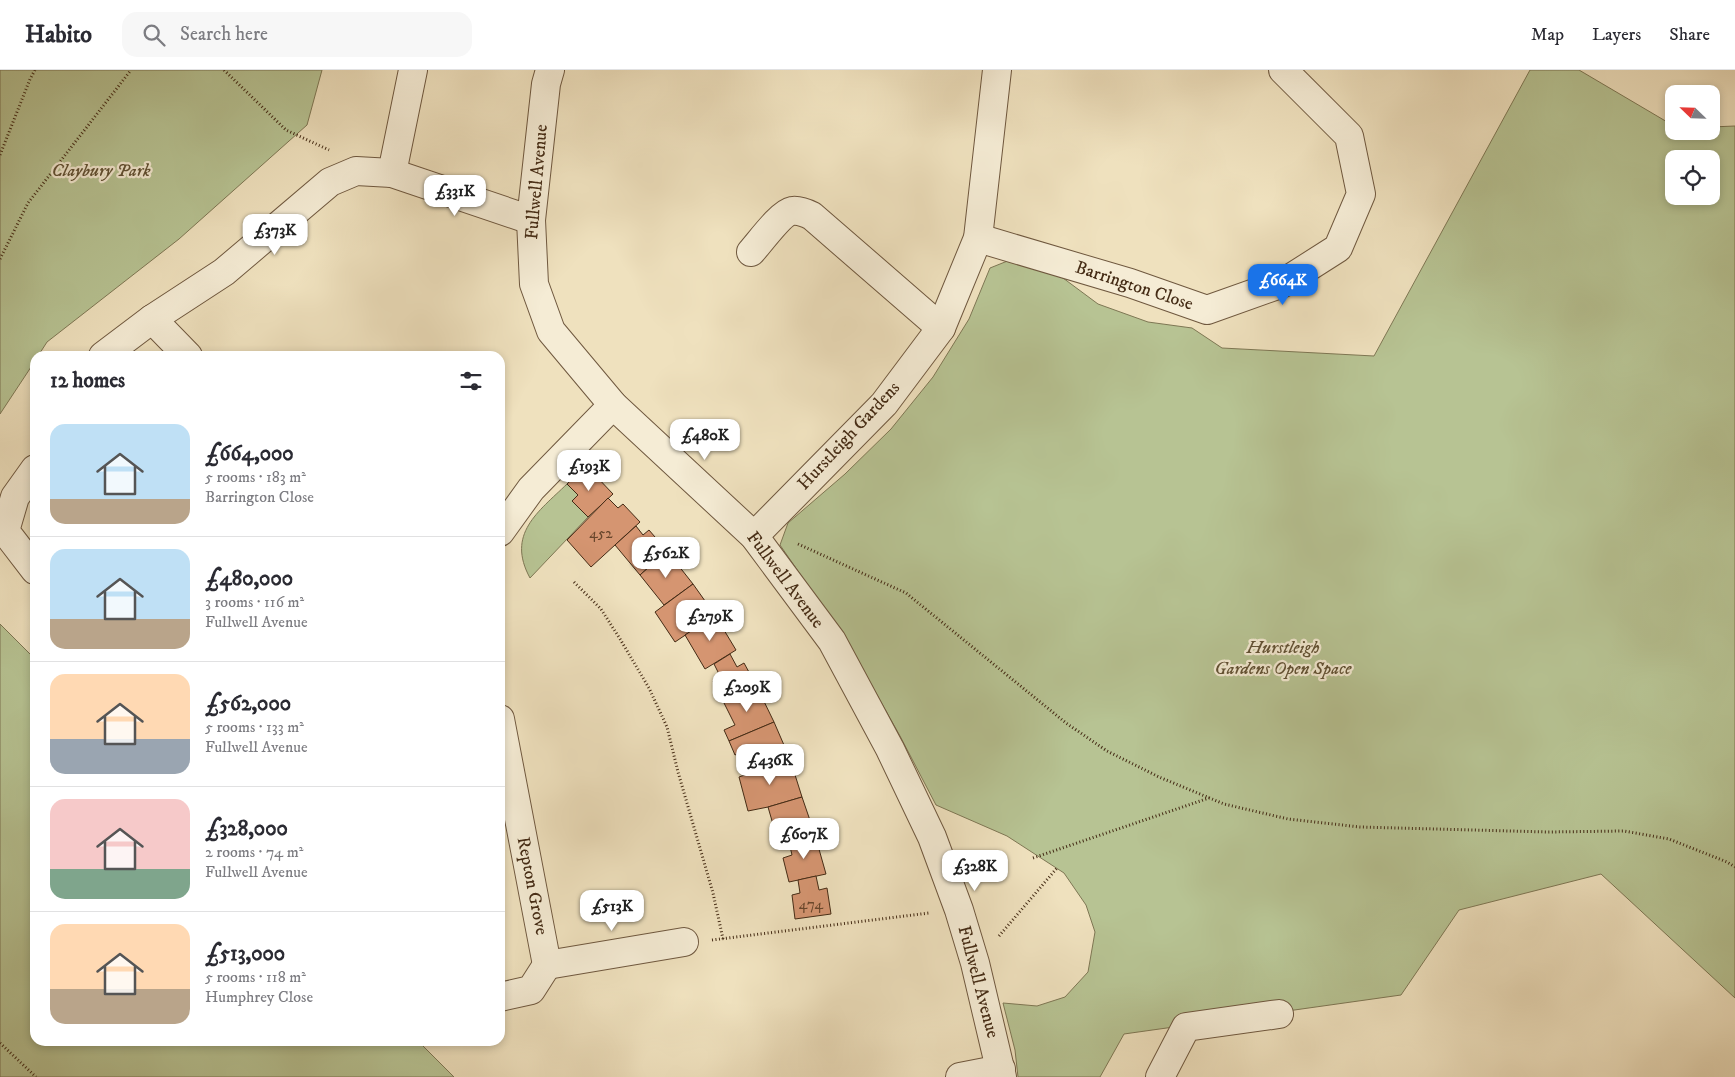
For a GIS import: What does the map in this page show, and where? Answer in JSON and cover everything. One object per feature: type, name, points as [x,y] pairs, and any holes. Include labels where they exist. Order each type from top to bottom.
[{"type":"street","points":[[392,173],[413,70]]},
{"type":"street","name":"Fullwell Avenue","points":[[550,70],[546,84],[531,220],[534,284],[551,331],[613,405],[754,536],[832,641],[890,749],[932,836],[959,910],[975,963],[1001,1073]]},
{"type":"street","name":"Hurstleigh Gardens","points":[[754,536],[884,404],[941,328],[978,238],[997,70]]},
{"type":"street","name":"Barrington Close","points":[[978,238],[1130,283],[1208,310],[1283,283],[1338,248],[1361,194],[1349,136],[1283,70]]},
{"type":"street","points":[[110,351],[224,272],[330,182],[356,171],[392,173],[531,220]]},
{"type":"street","points":[[752,252],[790,211],[802,212],[812,216],[941,328]]},
{"type":"street","points":[[152,320],[183,351]]},
{"type":"street","points":[[505,525],[531,490],[613,405]]},
{"type":"street","points":[[30,475],[15,497],[5,531],[30,564]]},
{"type":"street","name":"Repton Grove","points":[[505,745],[547,965]]},
{"type":"street","points":[[505,997],[531,990],[547,965],[684,942]]},
{"type":"street","points":[[1160,1077],[1186,1027],[1279,1014]]},
{"type":"street","points":[[960,1077],[1001,1073]]},
{"type":"path","points":[[0,155],[35,70]]},
{"type":"path","points":[[0,259],[28,203],[131,70]]},
{"type":"path","points":[[224,70],[286,130],[344,156],[356,171]]},
{"type":"path","points":[[754,536],[784,538],[861,571],[906,593],[1066,723],[1107,750],[1159,777],[1224,804],[1288,819],[1360,828],[1548,832],[1624,831],[1669,839],[1735,867]]},
{"type":"path","points":[[574,582],[601,609],[649,688],[667,727],[713,894],[723,939]]},
{"type":"path","points":[[1033,858],[1210,798]]},
{"type":"path","points":[[975,963],[1057,868]]},
{"type":"path","points":[[684,942],[723,939],[959,910]]},
{"type":"path","points":[[0,1044],[36,1077]]},
{"type":"green space","name":"Claybury Park","points":[[0,70],[322,70],[307,125],[179,239],[47,342],[41,351],[30,351],[30,369],[0,414]]},
{"type":"green space","name":"Hurstleigh Gardens Open Space","points":[[1530,70],[1579,70],[1665,121],[1665,140],[1720,140],[1720,127],[1735,126],[1735,998],[1601,874],[1459,910],[1401,995],[1124,1034],[1100,1077],[1018,1077],[1015,1050],[1003,1003],[1037,1006],[1065,997],[1088,972],[1095,932],[1086,905],[1064,873],[1007,836],[936,805],[849,645],[780,545],[788,523],[845,474],[891,429],[933,377],[969,319],[990,268],[1010,260],[1063,278],[1098,304],[1148,322],[1192,328],[1222,348],[1374,356]]},
{"type":"green space","points":[[567,484],[578,495],[572,501],[588,517],[530,578],[524,562],[522,549],[524,536],[536,514]]},
{"type":"green space","points":[[0,624],[30,654],[30,1046],[423,1046],[454,1077],[0,1077]]},
{"type":"building","points":[[584,468],[593,477],[595,475],[613,494],[588,517],[572,501],[578,495],[567,484]]},
{"type":"building","points":[[608,498],[618,508],[623,504],[640,522],[591,567],[567,540]]},
{"type":"building","points":[[636,526],[643,535],[649,530],[667,551],[640,575],[615,545]]},
{"type":"building","points":[[667,551],[693,584],[664,605],[640,575]]},
{"type":"building","points":[[693,584],[715,615],[675,642],[655,612]]},
{"type":"building","points":[[715,615],[736,650],[705,669],[685,635]]},
{"type":"building","points":[[730,654],[737,667],[744,663],[756,685],[724,703],[713,681],[720,676],[714,664]]},
{"type":"building","points":[[756,685],[774,722],[729,741],[724,730],[735,725],[724,703]]},
{"type":"building","points":[[774,722],[790,759],[756,772],[746,750],[735,755],[729,741]]},
{"type":"building","points":[[790,759],[802,797],[748,811],[739,777]]},
{"type":"building","points":[[802,797],[815,835],[779,845],[768,807]]},
{"type":"building","points":[[815,835],[826,874],[789,882],[783,858],[792,855],[789,842]]},
{"type":"building","points":[[816,876],[819,890],[827,888],[831,914],[795,919],[792,895],[800,893],[798,880]]}]
